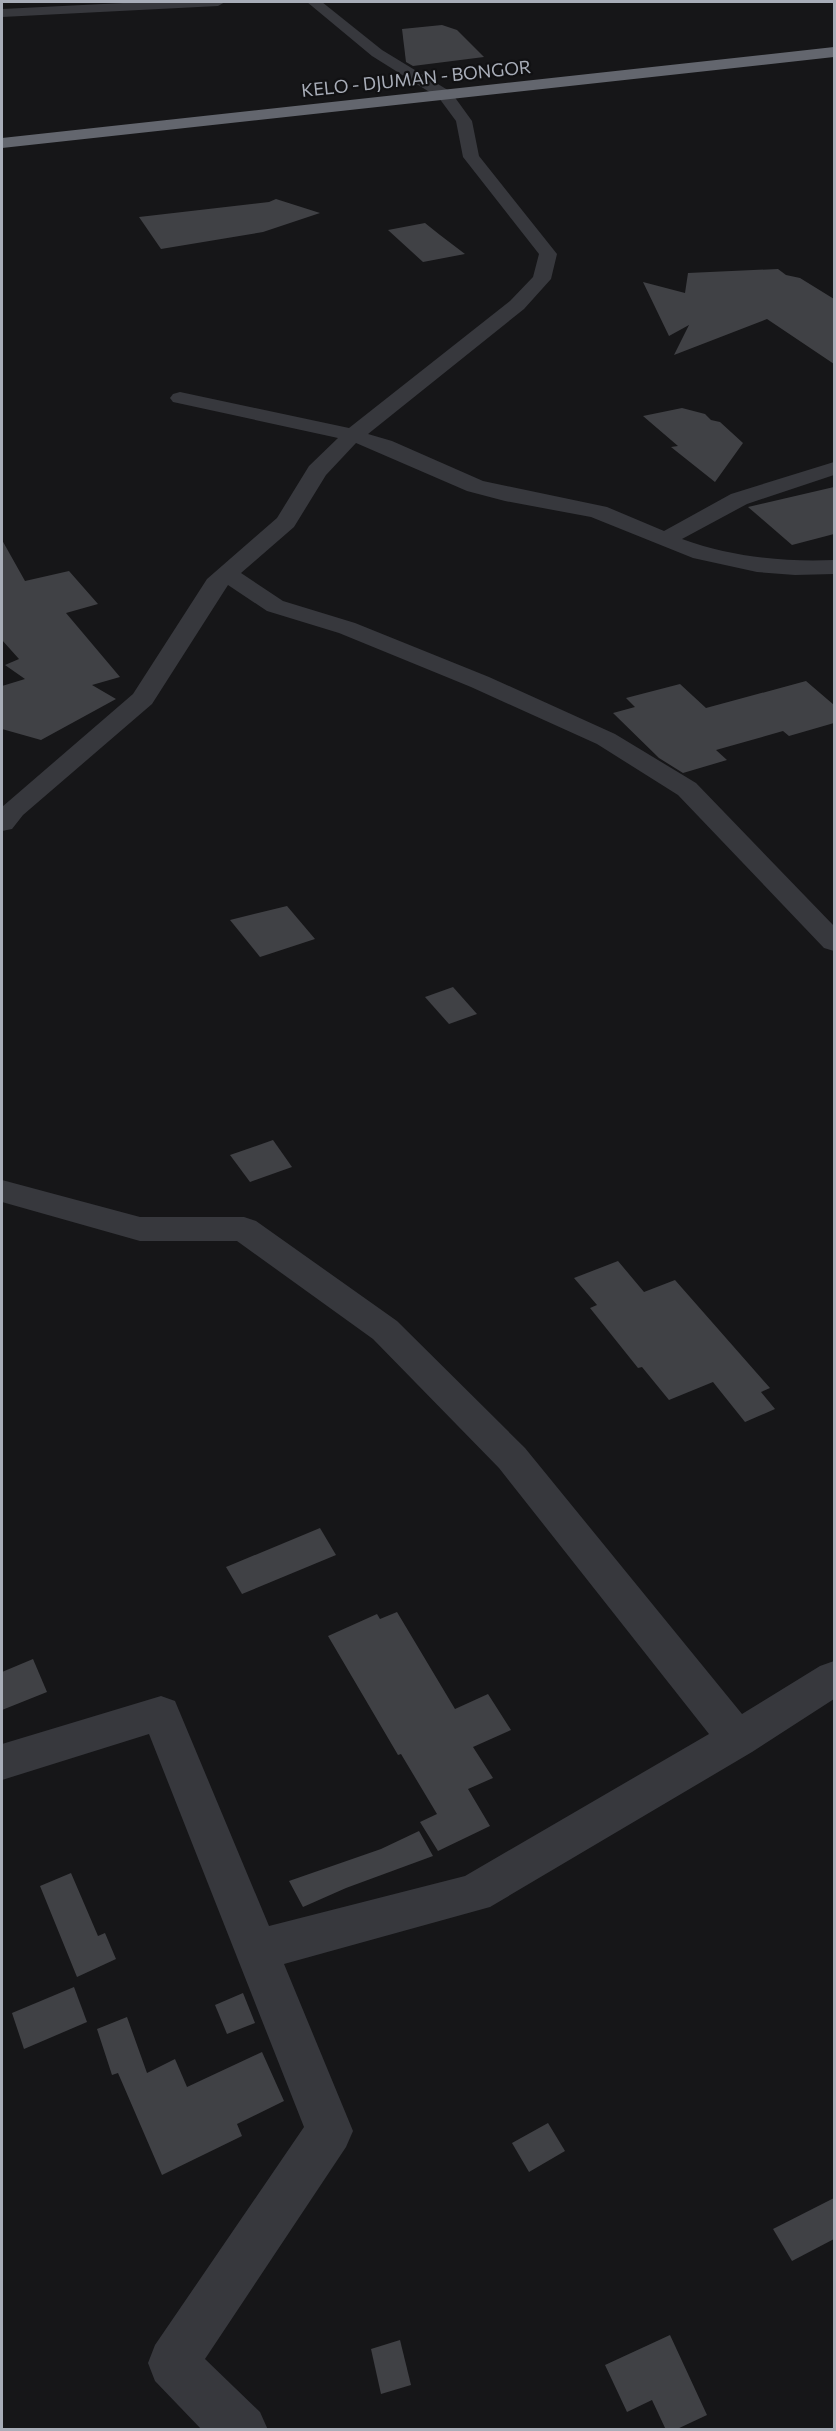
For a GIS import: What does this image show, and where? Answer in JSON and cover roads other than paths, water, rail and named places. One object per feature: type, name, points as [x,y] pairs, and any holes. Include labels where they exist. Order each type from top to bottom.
[{"type":"highway","name":"KELO - DJUMAN - BONGOR","points":[[2,143],[834,52]]},
{"type":"street","points":[[2,13],[218,2]]},
{"type":"street","points":[[2,823],[14,809],[143,699],[215,584],[286,522],[317,471],[352,436],[517,305],[542,279],[548,254],[471,157],[464,121],[445,95],[377,53],[314,2]]},
{"type":"street","points":[[180,398],[325,428],[352,436],[402,453],[474,486],[504,495],[598,511],[623,519],[681,547],[755,566],[802,569],[834,567]]},
{"type":"street","points":[[664,538],[739,499],[834,468]]},
{"type":"street","points":[[227,573],[275,606],[357,632],[480,682],[606,739],[687,789],[834,942]]},
{"type":"street","points":[[2,1191],[140,1229],[244,1229],[385,1330],[512,1458],[737,1739]]},
{"type":"street","points":[[257,1950],[475,1893],[737,1739],[834,1678]]},
{"type":"street","points":[[2,1762],[161,1713],[330,2131],[173,2363],[242,2430]]}]
